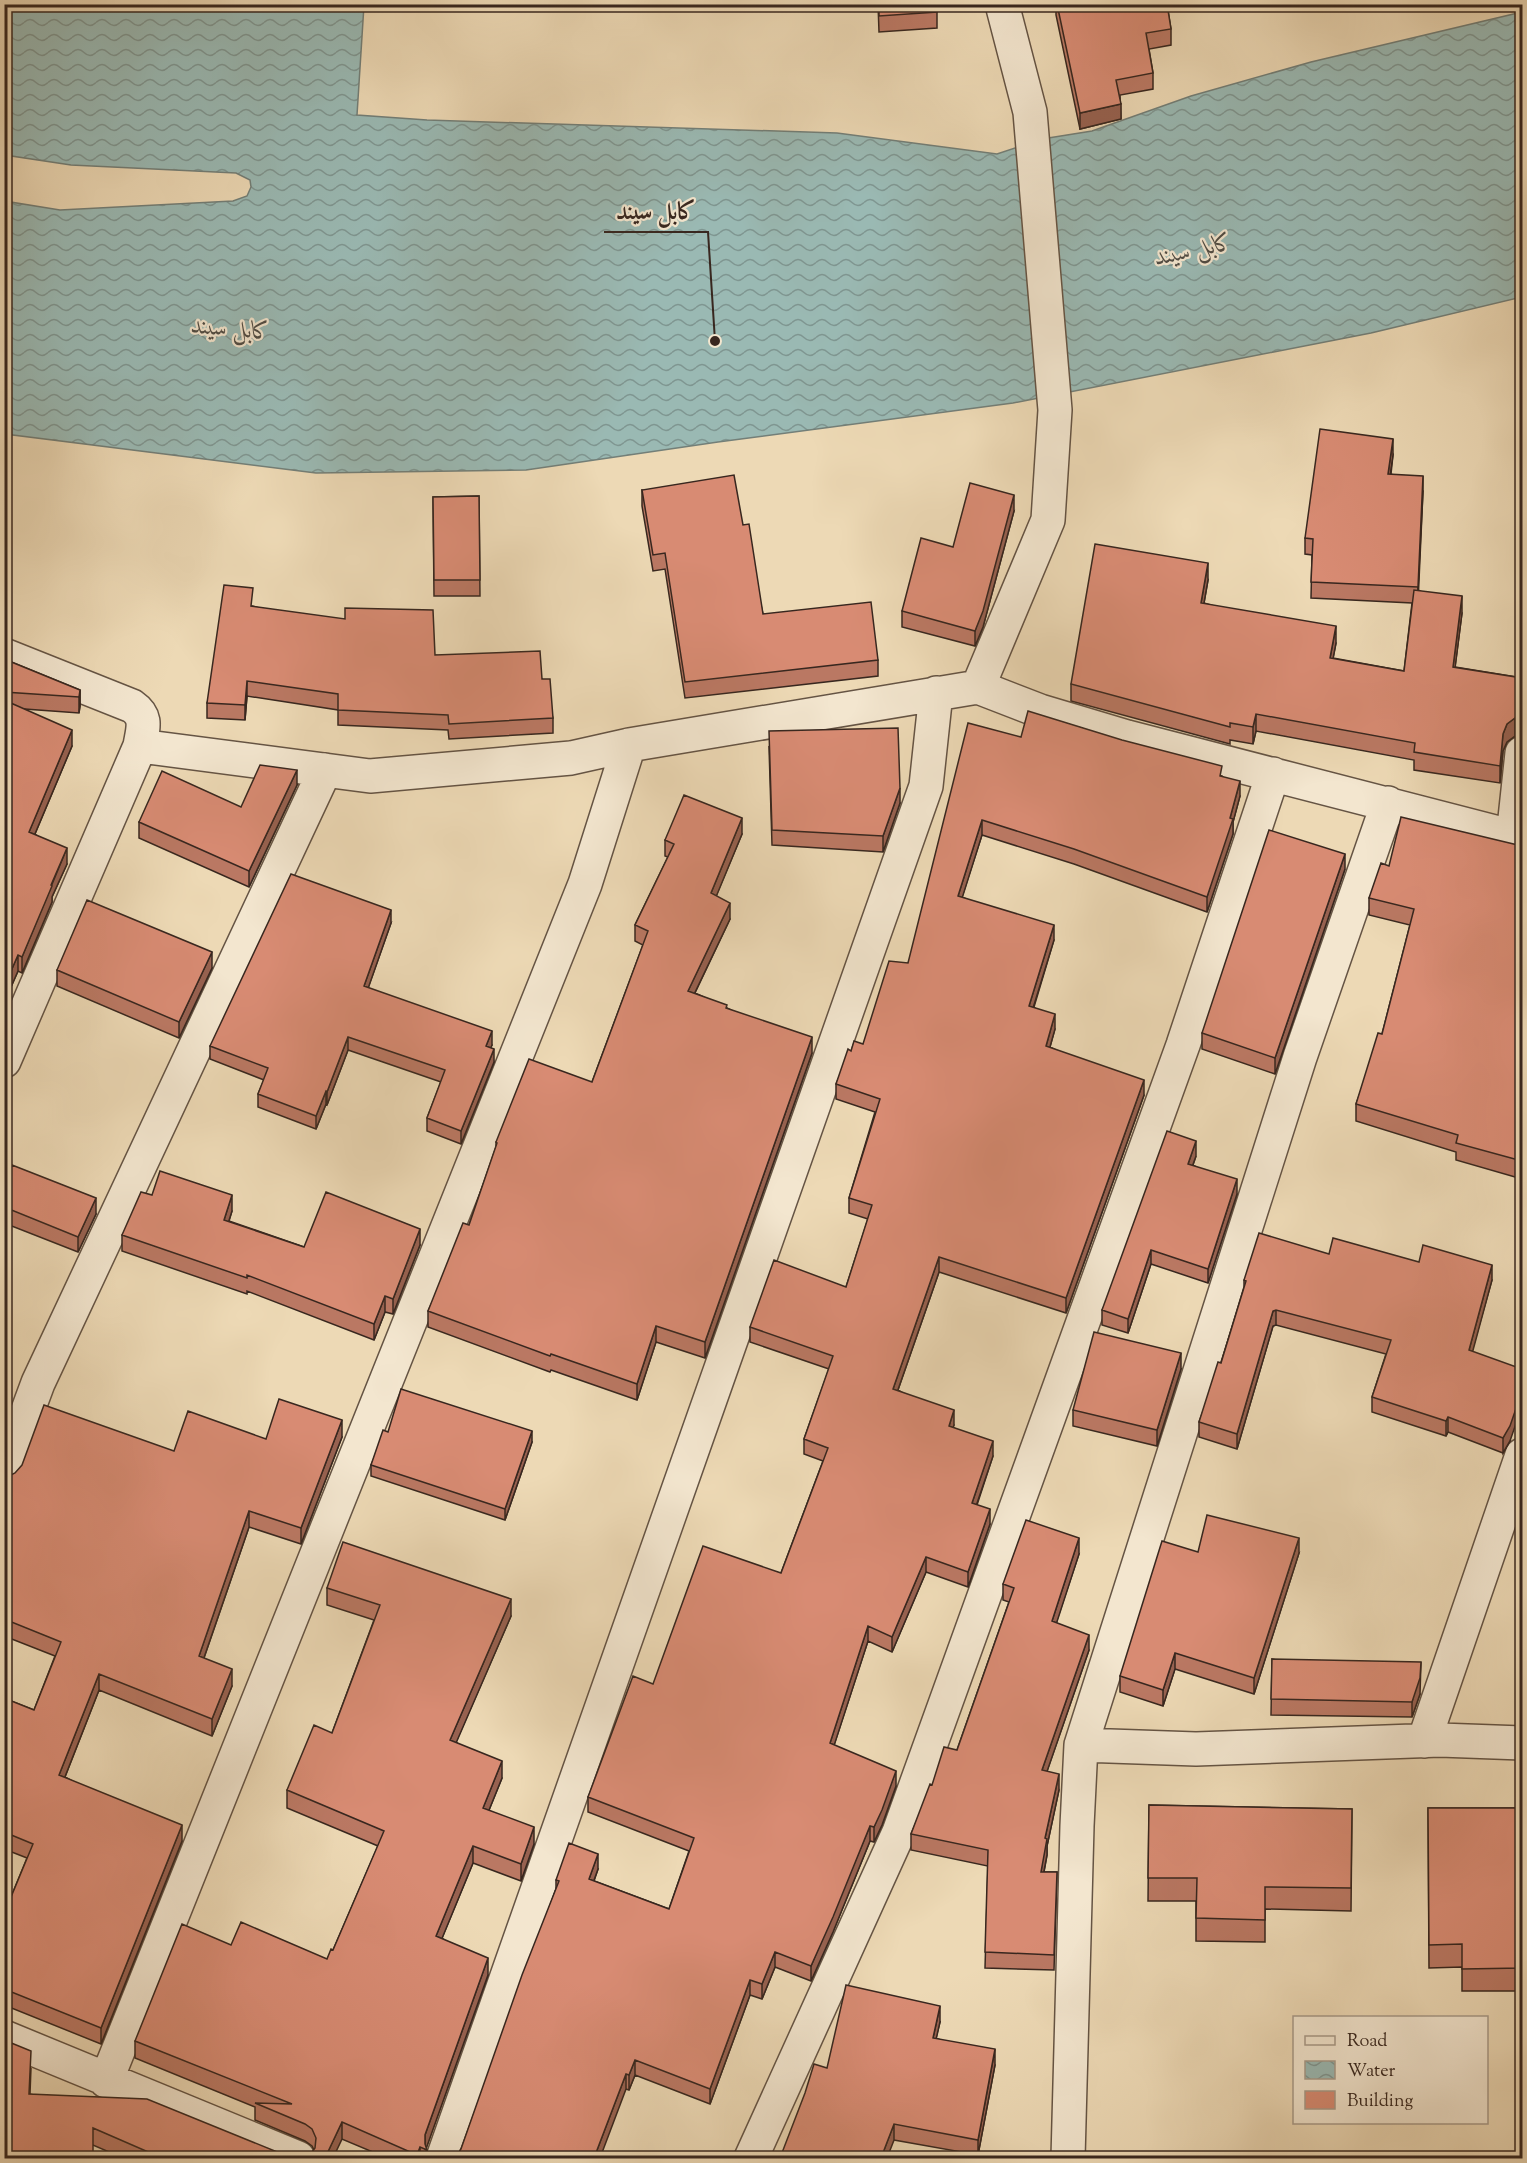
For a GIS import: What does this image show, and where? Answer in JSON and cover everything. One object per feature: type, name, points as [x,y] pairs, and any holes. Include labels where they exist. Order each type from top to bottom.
[{"type":"street","points":[[978,687],[1048,520],[1055,410],[1030,112],[1002,4]]},
{"type":"street","points":[[4,655],[132,706],[140,711],[144,723],[140,746],[4,1060]]},
{"type":"street","points":[[140,746],[370,776],[572,758],[629,745],[978,687],[1040,711],[1127,737],[1518,838],[1522,753]]},
{"type":"street","points":[[443,2158],[926,786],[936,693]]},
{"type":"street","points":[[106,2081],[585,884],[629,745]]},
{"type":"street","points":[[4,1475],[38,1383],[325,770]]},
{"type":"street","points":[[751,2158],[898,1832],[1183,1045],[1273,774]]},
{"type":"street","points":[[1068,2158],[1081,1745],[1300,1057],[1388,803]]},
{"type":"street","points":[[1424,1741],[1522,1455]]},
{"type":"street","points":[[1081,1745],[1196,1749],[1424,1741],[1522,1743]]},
{"type":"street","points":[[4,2037],[106,2081],[298,2158]]},
{"type":"water","points":[[5,5],[364,5],[357,115],[427,120],[837,133],[997,154],[1042,139],[1092,131],[1191,96],[1311,62],[1522,12],[1522,297],[1371,333],[1013,403],[526,470],[316,473],[5,434],[4,201],[60,210],[233,201],[247,196],[251,187],[250,180],[236,173],[71,165],[5,155]]},
{"type":"building","points":[[879,4],[937,4],[937,12],[879,16]]},
{"type":"building","points":[[1057,4],[1167,4],[1171,29],[1146,33],[1153,73],[1116,80],[1121,104],[1080,113]]},
{"type":"building","points":[[1320,429],[1393,439],[1388,474],[1423,476],[1418,587],[1311,582],[1313,539],[1305,538]]},
{"type":"building","points":[[734,475],[743,525],[749,524],[763,614],[871,602],[878,660],[685,682],[665,553],[653,555],[642,490]]},
{"type":"building","points":[[970,483],[1014,495],[983,611],[975,631],[902,611],[921,538],[953,547]]},
{"type":"building","points":[[479,496],[480,580],[434,580],[433,497]]},
{"type":"building","points":[[1095,544],[1208,563],[1201,603],[1336,626],[1330,658],[1404,671],[1414,590],[1462,596],[1453,667],[1522,678],[1522,718],[1515,718],[1507,724],[1503,734],[1500,766],[1414,752],[1415,743],[1256,714],[1253,727],[1230,723],[1230,727],[1071,684]]},
{"type":"building","points":[[224,585],[253,588],[251,606],[345,619],[345,608],[433,610],[435,655],[540,651],[542,679],[550,679],[553,718],[449,724],[448,715],[338,710],[338,694],[247,681],[245,705],[207,703]]},
{"type":"building","points":[[4,659],[80,690],[79,697],[4,692]]},
{"type":"building","points":[[4,700],[72,730],[29,832],[67,848],[22,957],[18,955],[4,987]]},
{"type":"building","points":[[1028,711],[1122,740],[1222,766],[1220,776],[1240,781],[1230,818],[1233,819],[1207,897],[1074,849],[982,820],[958,896],[1054,925],[1029,1006],[1055,1014],[1046,1046],[1144,1080],[1066,1298],[939,1257],[893,1389],[954,1410],[949,1426],[993,1441],[972,1503],[990,1509],[968,1572],[926,1557],[892,1637],[868,1626],[830,1743],[896,1771],[882,1810],[874,1827],[870,1826],[811,1966],[775,1952],[762,1984],[750,1980],[710,2089],[635,2060],[629,2075],[626,2074],[594,2158],[452,2158],[456,2157],[461,2149],[522,1975],[559,1881],[556,1880],[569,1843],[598,1854],[589,1879],[669,1909],[694,1838],[588,1797],[633,1676],[653,1684],[703,1546],[781,1573],[828,1448],[804,1439],[833,1356],[750,1327],[774,1260],[846,1287],[872,1205],[849,1198],[880,1099],[836,1084],[848,1049],[851,1051],[854,1041],[863,1044],[889,961],[908,963],[968,723],[1021,737]]},
{"type":"building","points":[[898,728],[900,788],[883,836],[772,830],[769,731]]},
{"type":"building","points":[[260,765],[297,770],[249,871],[139,822],[162,771],[241,807]]},
{"type":"building","points":[[684,795],[742,818],[711,893],[730,903],[688,991],[727,1005],[726,1008],[812,1037],[705,1342],[656,1326],[637,1384],[551,1354],[550,1356],[428,1311],[463,1223],[469,1225],[496,1142],[529,1059],[592,1082],[648,931],[635,925],[674,844],[665,840]]},
{"type":"building","points":[[1401,817],[1522,846],[1522,1161],[1456,1143],[1458,1135],[1356,1104],[1378,1033],[1382,1034],[1414,909],[1369,898],[1381,863],[1389,866]]},
{"type":"building","points":[[1269,830],[1345,854],[1275,1058],[1202,1033]]},
{"type":"building","points":[[291,874],[391,910],[364,986],[492,1031],[486,1046],[494,1049],[461,1131],[427,1118],[445,1070],[348,1037],[316,1116],[258,1094],[268,1068],[210,1046]]},
{"type":"building","points":[[87,900],[212,952],[179,1022],[57,970]]},
{"type":"building","points":[[1167,1131],[1196,1141],[1188,1164],[1237,1179],[1208,1269],[1151,1250],[1128,1319],[1102,1310]]},
{"type":"building","points":[[12,1165],[96,1198],[78,1237],[4,1207],[4,1184]]},
{"type":"building","points":[[160,1171],[232,1195],[224,1220],[304,1247],[326,1192],[420,1229],[393,1299],[385,1296],[374,1324],[247,1275],[247,1278],[122,1235],[141,1192],[152,1195]]},
{"type":"building","points":[[1259,1233],[1329,1254],[1333,1238],[1419,1262],[1423,1245],[1492,1265],[1469,1350],[1522,1369],[1522,1391],[1510,1426],[1503,1438],[1448,1417],[1446,1421],[1372,1397],[1391,1340],[1276,1310],[1273,1311],[1237,1434],[1199,1422],[1218,1362],[1221,1363]]},
{"type":"building","points":[[1094,1332],[1181,1353],[1157,1430],[1073,1410]]},
{"type":"building","points":[[401,1389],[532,1431],[505,1509],[371,1465],[383,1430],[388,1432]]},
{"type":"building","points":[[4,1391],[8,1393],[4,1403]]},
{"type":"building","points":[[279,1399],[342,1420],[301,1528],[249,1511],[199,1656],[232,1669],[212,1719],[99,1674],[59,1775],[182,1825],[101,2028],[4,1989],[4,1914],[33,1844],[4,1832],[4,1698],[34,1710],[61,1642],[4,1619],[4,1477],[15,1473],[22,1465],[44,1405],[174,1451],[188,1411],[266,1439]]},
{"type":"building","points":[[1207,1515],[1299,1538],[1254,1678],[1175,1653],[1163,1690],[1120,1676],[1162,1541],[1198,1552]]},
{"type":"building","points":[[1026,1520],[1079,1538],[1052,1621],[1089,1635],[1042,1770],[1059,1774],[1045,1838],[1047,1839],[1041,1872],[1057,1872],[1054,1955],[985,1952],[988,1850],[911,1834],[930,1784],[932,1785],[944,1747],[957,1750],[1014,1588],[1003,1584]]},
{"type":"building","points":[[343,1542],[511,1599],[450,1740],[502,1761],[483,1808],[534,1827],[521,1864],[473,1846],[436,1936],[488,1958],[425,2135],[427,2150],[420,2147],[417,2155],[342,2122],[325,2158],[303,2158],[309,2156],[315,2148],[316,2138],[312,2129],[255,2103],[292,2104],[135,2041],[182,1924],[231,1945],[241,1922],[327,1959],[331,1949],[333,1950],[384,1831],[287,1790],[314,1725],[332,1733],[380,1605],[327,1588]]},
{"type":"building","points":[[1272,1659],[1421,1662],[1420,1678],[1412,1702],[1271,1699]]},
{"type":"building","points":[[1149,1805],[1352,1809],[1351,1888],[1265,1887],[1265,1920],[1196,1918],[1197,1878],[1148,1878]]},
{"type":"building","points":[[1428,1808],[1522,1808],[1522,1968],[1462,1969],[1462,1944],[1429,1945]]},
{"type":"building","points":[[846,1985],[940,2006],[933,2038],[995,2049],[978,2140],[894,2124],[881,2158],[780,2158],[814,2064],[827,2068]]},
{"type":"building","points":[[4,2040],[31,2051],[29,2094],[147,2099],[292,2158],[162,2158],[93,2128],[93,2158],[4,2158]]},
{"type":"building","points":[[1014,2153],[1049,2155],[1049,2158],[1014,2158]]},
{"type":"place","name":"کابل سيند","points":[[715,341]]}]
